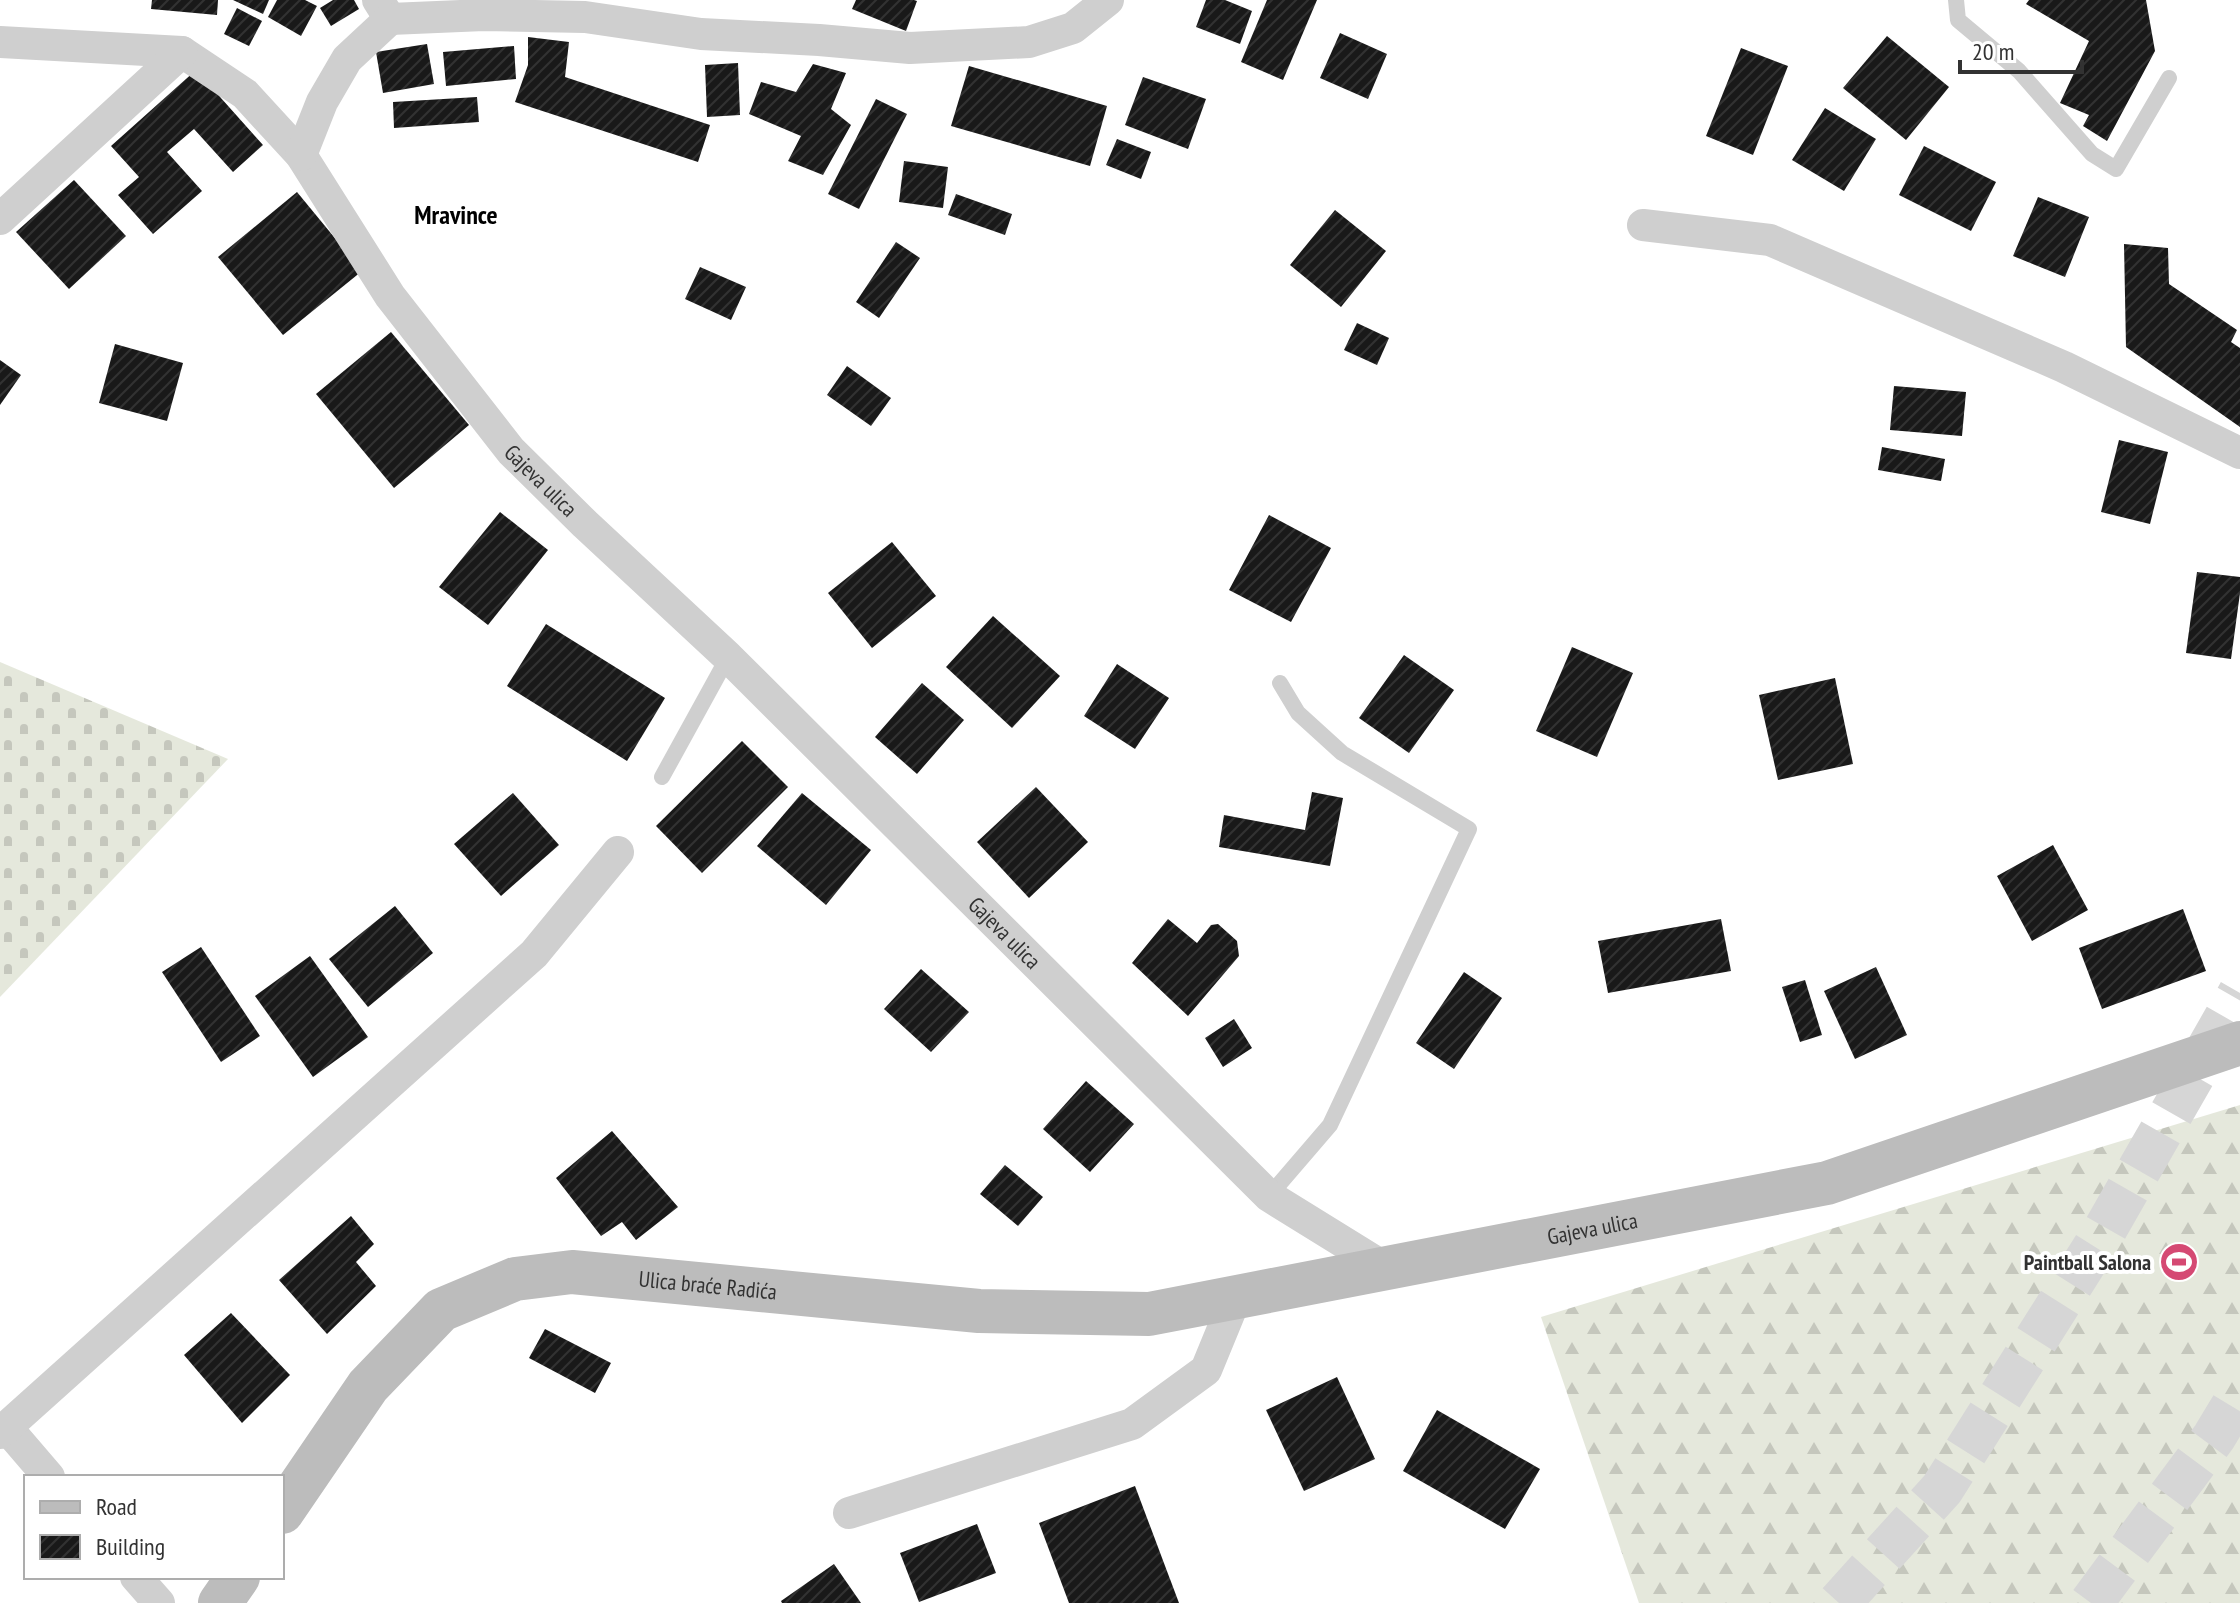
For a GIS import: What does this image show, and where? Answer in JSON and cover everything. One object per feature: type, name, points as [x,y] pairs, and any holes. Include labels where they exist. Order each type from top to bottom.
[{"type":"main road","name":"Gajeva ulica","points":[[1387,1269],[1827,1183],[2240,1043]]},
{"type":"main road","name":"Ulica braće Radića","points":[[284,1509],[368,1386],[441,1310],[515,1279],[572,1272],[979,1311],[1149,1314],[1387,1269]]},
{"type":"main road","points":[[220,1603],[237,1579]]},
{"type":"street","points":[[301,155],[322,102],[347,59],[384,10],[585,17],[701,34],[910,48],[1029,42],[1073,28],[1108,0]]},
{"type":"street","points":[[0,42],[182,52]]},
{"type":"street","points":[[0,219],[182,52]]},
{"type":"street","name":"Gajeva ulica","points":[[182,52],[245,94],[301,155],[390,296],[511,451],[728,657],[1269,1196],[1387,1269]]},
{"type":"street","points":[[1643,225],[1770,240],[2064,367],[2240,453]]},
{"type":"street","points":[[47,1475],[3,1430],[534,954],[618,852]]},
{"type":"street","points":[[849,1513],[1132,1424],[1206,1370],[1236,1297]]},
{"type":"street","points":[[138,1579],[159,1603]]},
{"type":"lane","points":[[1956,0],[1958,20],[2019,71],[2092,154],[2116,169],[2169,78]]},
{"type":"lane","points":[[662,777],[728,657]]},
{"type":"lane","points":[[1269,1196],[1330,1125],[1469,829],[1342,753],[1298,713],[1280,683]]},
{"type":"green space","points":[[0,662],[228,759],[0,997]]},
{"type":"green space","points":[[2240,1105],[2240,1603],[1639,1603],[1541,1317]]},
{"type":"building","points":[[152,0],[218,0],[217,15],[151,9]]},
{"type":"building","points":[[233,0],[269,0],[263,14]]},
{"type":"building","points":[[277,0],[305,0],[317,6],[301,36],[268,17]]},
{"type":"building","points":[[333,0],[354,0],[359,9],[331,26],[320,8]]},
{"type":"building","points":[[856,0],[917,1],[906,31],[852,9]]},
{"type":"building","points":[[1206,0],[1225,0],[1252,11],[1240,44],[1196,27]]},
{"type":"building","points":[[1267,0],[1317,0],[1283,80],[1241,62]]},
{"type":"building","points":[[2029,0],[2146,0],[2155,51],[2107,141],[2083,126],[2089,115],[2060,103],[2089,41],[2026,4]]},
{"type":"building","points":[[237,8],[262,21],[249,46],[224,34]]},
{"type":"building","points":[[1340,33],[1387,54],[1368,99],[1320,78]]},
{"type":"building","points":[[1887,36],[1949,87],[1906,140],[1843,88]]},
{"type":"building","points":[[528,37],[569,42],[565,77],[710,125],[698,162],[515,102],[528,65]]},
{"type":"building","points":[[427,44],[434,84],[383,93],[376,52]]},
{"type":"building","points":[[514,46],[516,79],[446,86],[443,52]]},
{"type":"building","points":[[1741,48],[1788,66],[1753,155],[1706,136]]},
{"type":"building","points":[[738,63],[740,115],[707,117],[705,65]]},
{"type":"building","points":[[813,64],[846,73],[831,109],[851,125],[823,175],[788,161],[801,136],[749,114],[761,82],[796,92]]},
{"type":"building","points":[[969,66],[1107,106],[1090,166],[951,126]]},
{"type":"building","points":[[196,70],[263,145],[233,172],[194,129],[167,152],[202,191],[153,234],[118,195],[139,177],[111,146]]},
{"type":"building","points":[[1143,77],[1206,99],[1188,149],[1125,125]]},
{"type":"building","points":[[477,97],[479,122],[394,128],[393,102]]},
{"type":"building","points":[[876,99],[907,114],[859,209],[828,194]]},
{"type":"building","points":[[1825,108],[1876,139],[1844,191],[1792,160]]},
{"type":"building","points":[[1117,139],[1151,152],[1141,179],[1106,165]]},
{"type":"building","points":[[1924,146],[1996,182],[1971,231],[1899,195]]},
{"type":"building","points":[[904,161],[948,167],[943,208],[899,202]]},
{"type":"building","points":[[74,180],[126,236],[69,289],[16,232]]},
{"type":"building","points":[[297,192],[362,271],[283,335],[218,257]]},
{"type":"building","points":[[956,194],[1012,214],[1005,235],[948,215]]},
{"type":"building","points":[[2038,197],[2089,217],[2065,277],[2013,256]]},
{"type":"building","points":[[1335,210],[1386,251],[1341,307],[1290,265]]},
{"type":"building","points":[[896,242],[920,258],[879,318],[856,302]]},
{"type":"building","points":[[2124,244],[2168,248],[2169,284],[2237,330],[2231,342],[2240,348],[2240,427],[2126,347]]},
{"type":"building","points":[[700,267],[746,287],[731,320],[685,299]]},
{"type":"building","points":[[1357,323],[1389,338],[1377,365],[1344,350]]},
{"type":"building","points":[[391,332],[469,425],[394,488],[316,394]]},
{"type":"building","points":[[115,344],[183,363],[167,421],[99,403]]},
{"type":"building","points":[[0,360],[21,375],[0,405]]},
{"type":"building","points":[[847,366],[891,398],[871,426],[827,395]]},
{"type":"building","points":[[1894,386],[1966,392],[1962,436],[1890,430]]},
{"type":"building","points":[[2119,440],[2168,452],[2150,524],[2101,512]]},
{"type":"building","points":[[1882,447],[1945,459],[1941,481],[1878,470]]},
{"type":"building","points":[[500,512],[548,550],[488,625],[439,587]]},
{"type":"building","points":[[1269,515],[1331,548],[1291,622],[1229,590]]},
{"type":"building","points":[[892,542],[936,596],[872,648],[828,593]]},
{"type":"building","points":[[2197,572],[2240,577],[2231,659],[2186,653]]},
{"type":"building","points":[[993,616],[1060,676],[1012,728],[946,667]]},
{"type":"building","points":[[546,624],[665,698],[627,761],[507,686]]},
{"type":"building","points":[[1572,647],[1633,673],[1597,757],[1536,731]]},
{"type":"building","points":[[1404,655],[1454,690],[1409,753],[1359,718]]},
{"type":"building","points":[[1117,664],[1169,698],[1135,749],[1084,716]]},
{"type":"building","points":[[1835,678],[1853,764],[1778,780],[1759,695]]},
{"type":"building","points":[[922,683],[964,720],[917,774],[875,737]]},
{"type":"building","points":[[742,741],[788,787],[702,873],[656,826]]},
{"type":"building","points":[[1036,787],[1088,842],[1029,898],[977,842]]},
{"type":"building","points":[[1312,792],[1343,798],[1330,866],[1219,847],[1224,815],[1305,830]]},
{"type":"building","points":[[513,793],[559,845],[501,896],[454,844]]},
{"type":"building","points":[[802,793],[871,850],[826,905],[757,846]]},
{"type":"building","points":[[2053,845],[2088,910],[2032,941],[1997,876]]},
{"type":"building","points":[[395,906],[433,953],[368,1007],[329,959]]},
{"type":"building","points":[[2183,909],[2206,971],[2102,1009],[2079,948]]},
{"type":"building","points":[[1168,919],[1197,943],[1211,925],[1218,924],[1237,941],[1239,956],[1188,1016],[1132,963]]},
{"type":"building","points":[[1721,919],[1731,971],[1608,993],[1598,941]]},
{"type":"building","points":[[201,947],[260,1036],[221,1062],[162,972]]},
{"type":"building","points":[[310,956],[368,1037],[313,1077],[255,996]]},
{"type":"building","points":[[1876,967],[1907,1035],[1855,1059],[1824,991]]},
{"type":"building","points":[[921,969],[969,1012],[931,1052],[884,1009]]},
{"type":"building","points":[[1464,972],[1502,998],[1454,1069],[1416,1043]]},
{"type":"building","points":[[1805,980],[1822,1035],[1800,1042],[1782,987]]},
{"type":"building","points":[[1234,1019],[1252,1048],[1223,1067],[1205,1038]]},
{"type":"building","points":[[1086,1081],[1134,1124],[1090,1172],[1043,1129]]},
{"type":"building","points":[[612,1131],[678,1207],[636,1240],[622,1222],[601,1236],[556,1178]]},
{"type":"building","points":[[1005,1165],[1043,1197],[1018,1226],[980,1194]]},
{"type":"building","points":[[351,1216],[374,1244],[356,1262],[376,1286],[327,1334],[279,1280]]},
{"type":"building","points":[[231,1313],[290,1375],[242,1423],[184,1355]]},
{"type":"building","points":[[545,1329],[611,1363],[595,1393],[529,1358]]},
{"type":"building","points":[[1337,1377],[1375,1459],[1304,1491],[1266,1410]]},
{"type":"building","points":[[1437,1410],[1540,1469],[1505,1529],[1403,1471]]},
{"type":"building","points":[[1135,1486],[1179,1603],[1069,1603],[1039,1523]]},
{"type":"building","points":[[977,1524],[996,1573],[919,1602],[900,1553]]},
{"type":"building","points":[[834,1564],[861,1603],[782,1603],[781,1601]]},
{"type":"tunnel","points":[[1839,1603],[1942,1489],[2099,1240],[2240,993]]},
{"type":"tunnel","points":[[2091,1603],[2214,1437],[2240,1394]]},
{"type":"place","name":"Paintball Salona","points":[[2179,1262]]},
{"type":"district","name":"Mravince","points":[[456,214]]}]
